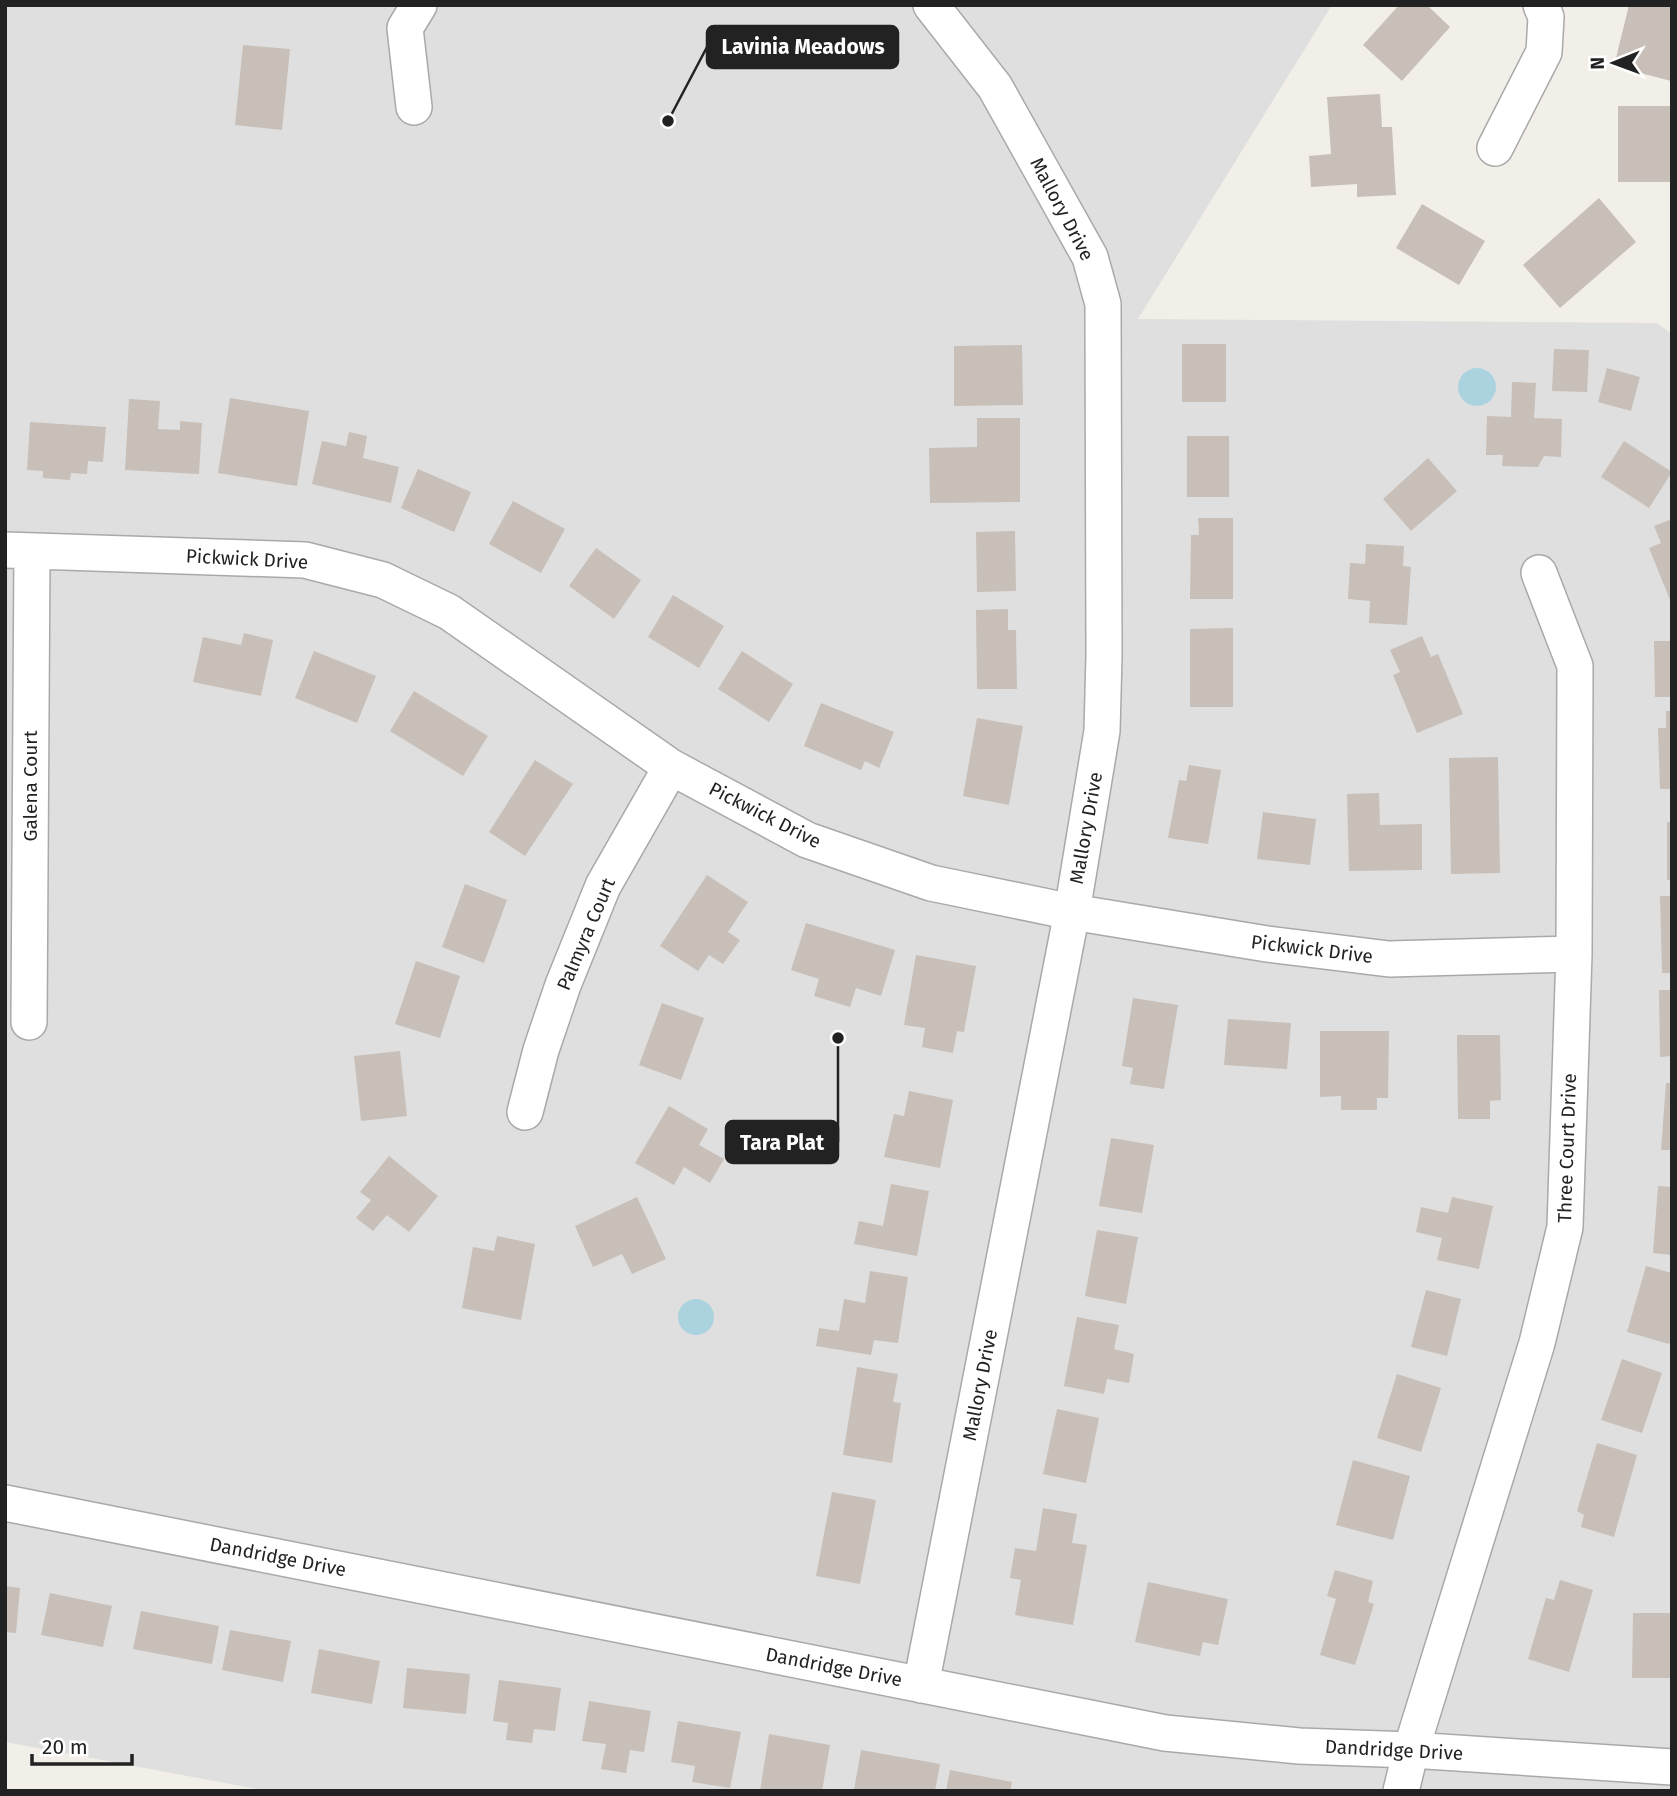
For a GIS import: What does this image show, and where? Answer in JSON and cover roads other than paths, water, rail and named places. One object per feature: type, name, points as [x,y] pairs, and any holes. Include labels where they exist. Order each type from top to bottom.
[{"type":"street","points":[[414,107],[405,28],[419,5]]},
{"type":"street","name":"Mallory Drive","points":[[921,1685],[1072,912],[1102,731],[1103,304],[1090,257],[995,87],[931,5]]},
{"type":"street","points":[[1495,148],[1544,52],[1546,17],[1541,5]]},
{"type":"street","name":"Pickwick Drive","points":[[19,551],[305,560],[383,580],[449,612],[671,767],[807,840],[931,883],[1072,912],[1267,944],[1389,959],[1574,954]]},
{"type":"street","name":"Galena Court","points":[[19,551],[29,1022]]},
{"type":"street","name":"Three Court Drive","points":[[1401,1791],[1411,1750],[1537,1343],[1565,1227],[1574,954],[1575,666],[1539,573]]},
{"type":"street","name":"Palmyra Court","points":[[525,1112],[541,1050],[563,985],[603,886],[671,767]]},
{"type":"street","name":"Dandridge Drive","points":[[5,1503],[1165,1733],[1299,1745],[1672,1767]]},
{"type":"water","points":[[1477,368],[1490,374],[1496,387],[1490,400],[1477,406],[1464,400],[1458,387],[1464,374]]},
{"type":"water","points":[[696,1299],[709,1304],[714,1317],[709,1330],[696,1335],[683,1330],[678,1317],[683,1304]]},
{"type":"place","name":"Lavinia Meadows","points":[[668,121]]},
{"type":"place","name":"Tara Plat","points":[[838,1038]]}]
